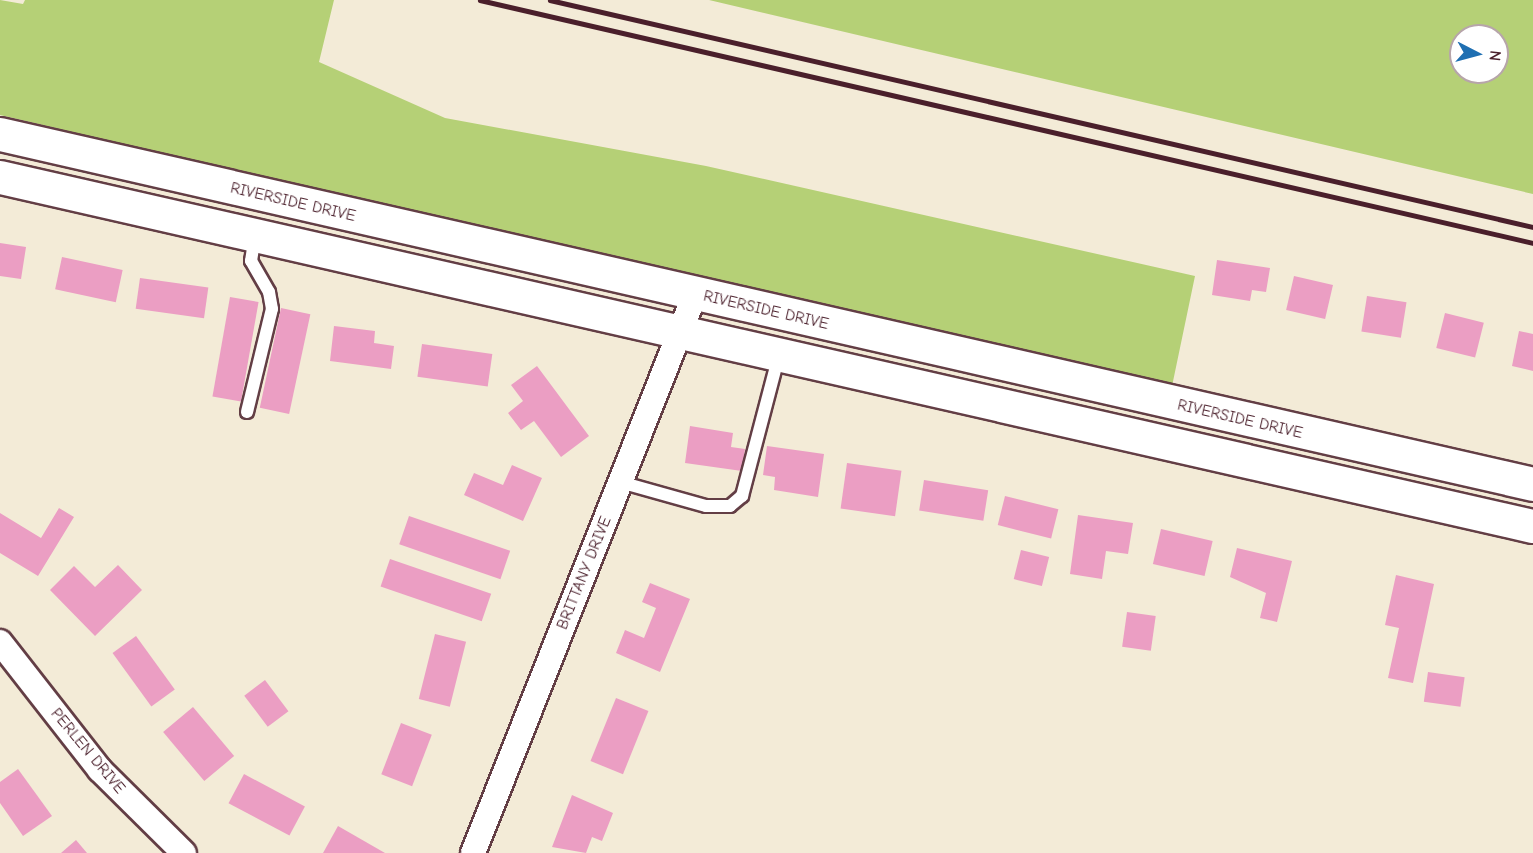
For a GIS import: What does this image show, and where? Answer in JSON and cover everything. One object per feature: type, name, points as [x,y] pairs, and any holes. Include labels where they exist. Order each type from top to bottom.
[{"type":"street","name":"RIVERSIDE DRIVE","points":[[0,134],[1533,484]]},
{"type":"street","points":[[0,177],[680,330],[1179,448],[1533,526]]},
{"type":"street","name":"BRITTANY DRIVE","points":[[473,853],[695,294]]},
{"type":"street","points":[[1179,448],[1189,407]]},
{"type":"street","name":"PERLEN DRIVE","points":[[0,642],[100,771],[184,853]]},
{"type":"lane","points":[[247,412],[272,309],[269,292],[251,261],[255,235]]},
{"type":"lane","points":[[620,482],[706,506],[730,506],[742,495],[779,354]]},
{"type":"green space","points":[[0,0],[23,4],[25,0],[334,0],[319,62],[445,118],[706,166],[1195,276],[1171,391],[0,115]]},
{"type":"green space","points":[[709,0],[1533,0],[1533,194]]},
{"type":"building","points":[[0,243],[26,247],[21,279],[0,276]]},
{"type":"building","points":[[62,257],[123,270],[116,302],[55,289]]},
{"type":"building","points":[[1217,260],[1270,268],[1266,292],[1252,290],[1250,301],[1212,295]]},
{"type":"building","points":[[1294,276],[1333,285],[1325,319],[1286,310]]},
{"type":"building","points":[[140,278],[208,288],[204,318],[136,309]]},
{"type":"building","points":[[1367,296],[1407,302],[1401,338],[1361,332]]},
{"type":"building","points":[[230,297],[259,302],[241,402],[212,396]]},
{"type":"building","points":[[281,308],[310,314],[289,414],[260,408]]},
{"type":"building","points":[[1445,313],[1484,323],[1475,358],[1436,348]]},
{"type":"building","points":[[334,326],[375,331],[374,343],[394,346],[391,369],[330,361]]},
{"type":"building","points":[[1519,331],[1533,334],[1533,371],[1512,366]]},
{"type":"building","points":[[422,344],[492,354],[488,387],[417,377]]},
{"type":"building","points":[[537,366],[589,436],[561,457],[534,421],[521,430],[508,413],[523,401],[511,385]]},
{"type":"building","points":[[690,426],[733,433],[731,447],[745,449],[742,471],[685,463]]},
{"type":"building","points":[[767,446],[824,454],[818,497],[774,490],[775,477],[763,475]]},
{"type":"building","points":[[847,463],[901,471],[895,516],[841,509]]},
{"type":"building","points":[[512,465],[542,478],[523,521],[464,495],[474,473],[503,485]]},
{"type":"building","points":[[924,480],[988,490],[983,521],[919,511]]},
{"type":"building","points":[[1005,496],[1058,509],[1051,538],[998,525]]},
{"type":"building","points":[[59,508],[74,517],[38,576],[0,553],[0,513],[41,538]]},
{"type":"building","points":[[1078,515],[1133,523],[1128,554],[1106,551],[1102,579],[1070,574]]},
{"type":"building","points":[[409,516],[510,551],[500,579],[399,544]]},
{"type":"building","points":[[1161,529],[1213,541],[1205,576],[1153,564]]},
{"type":"building","points":[[1237,548],[1292,561],[1277,622],[1260,618],[1266,593],[1230,577]]},
{"type":"building","points":[[1021,550],[1049,557],[1042,586],[1014,579]]},
{"type":"building","points":[[390,559],[491,594],[482,621],[381,586]]},
{"type":"building","points":[[118,565],[142,590],[95,636],[50,590],[74,566],[95,587]]},
{"type":"building","points":[[1396,575],[1434,584],[1413,683],[1388,678],[1399,628],[1385,625]]},
{"type":"building","points":[[650,583],[690,599],[660,672],[616,653],[625,630],[644,638],[656,608],[642,602]]},
{"type":"building","points":[[1127,612],[1156,616],[1151,651],[1122,647]]},
{"type":"building","points":[[435,634],[466,642],[450,707],[419,699]]},
{"type":"building","points":[[136,636],[175,689],[151,706],[113,653]]},
{"type":"building","points":[[1428,672],[1465,677],[1460,707],[1424,702]]},
{"type":"building","points":[[265,680],[288,711],[268,727],[244,696]]},
{"type":"building","points":[[616,698],[648,711],[623,774],[591,761]]},
{"type":"building","points":[[193,707],[234,756],[204,781],[163,732]]},
{"type":"building","points":[[401,723],[432,735],[412,786],[381,774]]},
{"type":"building","points":[[18,769],[52,816],[23,836],[0,803],[0,782]]},
{"type":"building","points":[[244,774],[305,806],[289,836],[229,803]]},
{"type":"building","points":[[572,795],[613,813],[602,841],[592,837],[586,853],[552,847]]},
{"type":"building","points":[[338,826],[385,853],[323,853]]},
{"type":"building","points":[[76,840],[87,853],[61,853]]},
{"type":"railway","points":[[480,0],[1533,243]]},
{"type":"railway","points":[[550,0],[1533,227]]}]
